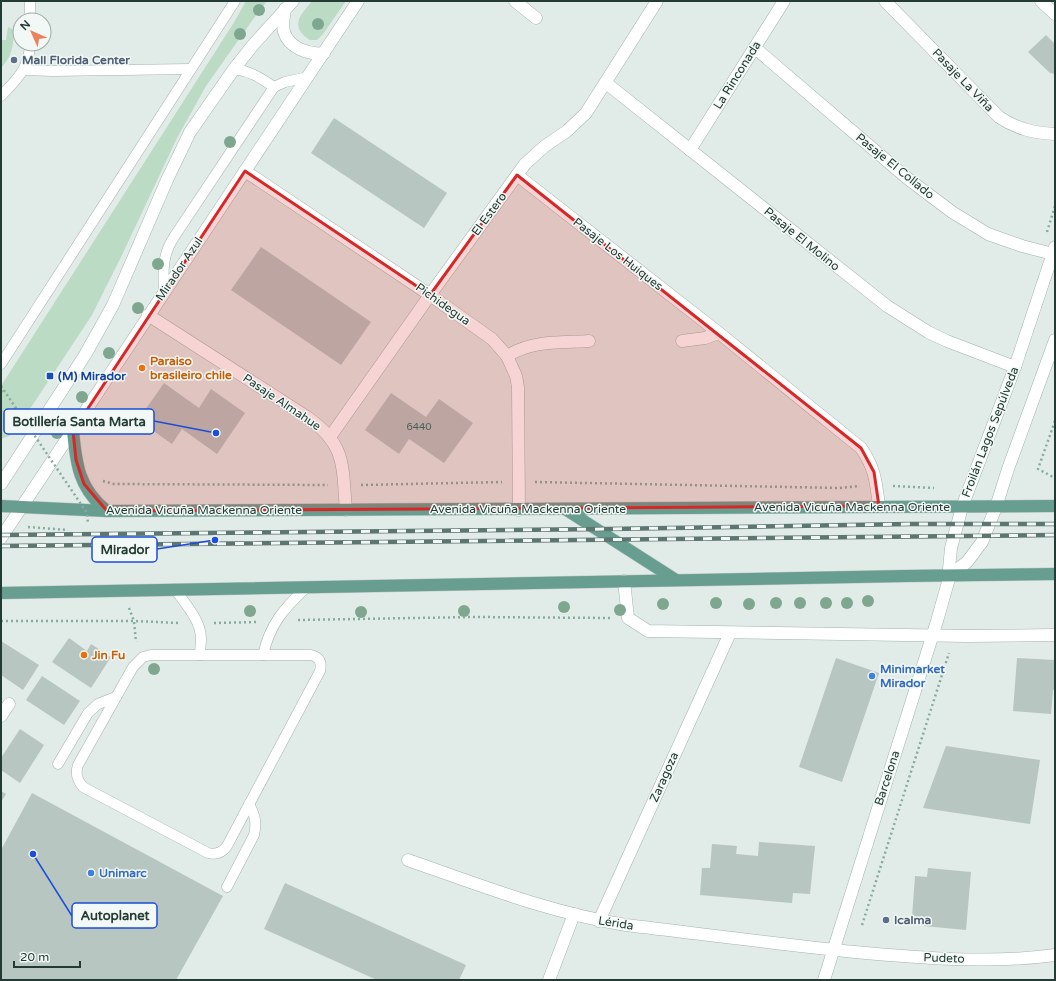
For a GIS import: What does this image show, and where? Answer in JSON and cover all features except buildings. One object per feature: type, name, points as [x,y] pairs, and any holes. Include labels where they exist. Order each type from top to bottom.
[{"type":"main road","points":[[73,431],[76,460],[84,484],[90,494],[108,511]]},
{"type":"main road","name":"Avenida Vicuña Mackenna Oriente","points":[[1,506],[108,511],[519,510],[879,506],[996,508],[1055,506]]},
{"type":"main road","points":[[565,509],[676,580]]},
{"type":"main road","points":[[1,593],[1055,574]]},
{"type":"street","name":"Mirador Azul","points":[[1,538],[358,1]]},
{"type":"street","points":[[514,1],[536,18]]},
{"type":"street","name":"El Estero","points":[[330,437],[517,175],[535,154],[577,122],[593,103],[657,1]]},
{"type":"street","name":"La Rinconada","points":[[690,150],[784,1]]},
{"type":"street","name":"Pasaje La Viña","points":[[885,1],[999,117],[1022,129],[1037,133],[1055,134]]},
{"type":"street","points":[[1041,1],[1055,14]]},
{"type":"street","points":[[289,5],[283,24],[284,32],[288,39],[298,48],[306,52],[313,54],[324,53]]},
{"type":"street","points":[[1,484],[62,391],[97,334],[112,305],[180,151],[190,132],[234,69],[253,45],[289,5]]},
{"type":"street","name":"Pasaje El Collado","points":[[755,48],[907,178],[952,212],[988,234],[1022,246],[1054,251]]},
{"type":"street","name":"Pasaje El Molino","points":[[606,82],[887,306],[928,332],[1014,367]]},
{"type":"street","name":"Pichidegua","points":[[245,171],[430,295],[492,339],[507,356],[516,376],[518,388],[519,510]]},
{"type":"street","name":"Pasaje Los Huiques","points":[[517,175],[719,333],[861,448],[869,459],[874,472],[879,506]]},
{"type":"street","name":"Froilán Lagos Sepúlveda","points":[[950,575],[950,554],[962,508],[1014,367],[1054,251]]},
{"type":"street","name":"Pasaje Almahue","points":[[148,315],[307,417],[324,430],[330,437],[340,456],[346,510]]},
{"type":"street","points":[[682,341],[705,338],[719,333]]},
{"type":"street","points":[[950,575],[967,562],[982,542],[996,508],[1008,469],[1055,340]]},
{"type":"street","points":[[507,356],[517,350],[537,344],[589,342]]},
{"type":"street","name":"Barcelona","points":[[824,980],[950,575]]},
{"type":"street","points":[[624,581],[628,618],[648,631],[932,635],[1055,635]]},
{"type":"street","name":"Zaragoza","points":[[599,921],[730,633]]},
{"type":"street","points":[[1,716],[9,704]]},
{"type":"street","name":"Lérida","points":[[408,860],[528,901],[599,921],[833,950]]},
{"type":"street","points":[[549,980],[574,914]]},
{"type":"street","name":"Pudeto","points":[[833,950],[944,959],[1029,959],[1055,955]]},
{"type":"lane","points":[[30,1],[30,12]]},
{"type":"lane","points":[[1,364],[6,349],[235,1]]},
{"type":"lane","points":[[1,96],[25,70],[29,52]]},
{"type":"lane","points":[[25,70],[59,71],[190,69]]},
{"type":"lane","points":[[234,69],[246,70],[257,75],[274,87]]},
{"type":"lane","points":[[164,293],[164,259],[169,244],[274,87],[285,82],[308,77]]},
{"type":"lane","points":[[263,655],[270,632],[276,621],[290,603],[307,587]]},
{"type":"lane","points":[[175,590],[198,624],[201,638],[200,655]]},
{"type":"lane","points":[[151,655],[200,655],[311,655],[316,656],[320,661],[321,666],[320,671],[227,846],[223,850],[213,854],[208,853],[83,787],[77,777],[78,765],[137,662],[143,657],[151,655]]},
{"type":"lane","points":[[58,764],[88,712],[98,704],[116,697]]},
{"type":"lane","points":[[227,887],[256,829],[256,816],[249,804]]},
{"type":"path","points":[[1,386],[2,391],[87,513],[88,524]]},
{"type":"path","points":[[1055,421],[1038,469],[1055,478]]},
{"type":"path","points":[[42,475],[65,477],[80,473],[114,484],[344,486],[518,482],[839,488],[876,485],[936,488]]},
{"type":"path","points":[[10,525],[68,530]]},
{"type":"path","points":[[123,591],[134,621],[137,662]]},
{"type":"path","points":[[1,621],[134,621],[198,624],[473,617],[628,618]]},
{"type":"path","points":[[862,925],[950,651]]},
{"type":"highlighted area","points":[[245,171],[430,295],[517,175],[861,448],[874,472],[879,506],[107,511],[84,484],[76,460],[73,431]]},
{"type":"green space","points":[[246,1],[267,1],[206,86],[177,138],[92,315],[18,427],[9,436],[1,439],[1,386],[233,24]]},
{"type":"green space","points":[[312,1],[346,1],[323,34],[317,40],[310,40],[300,30],[298,25],[301,16]]},
{"type":"green space","points":[[8,27],[12,29],[12,48],[8,59],[1,68],[1,40],[6,40]]},
{"type":"railway","points":[[1,535],[609,529],[909,524],[1055,524]]},
{"type":"railway","points":[[1,546],[1055,535]]},
{"type":"place","name":"Mall Florida Center","points":[[14,60]]},
{"type":"place","name":"Paraiso brasileiro chile","points":[[142,368]]},
{"type":"place","name":"(M) Mirador","points":[[50,376]]},
{"type":"place","name":"Botillería Santa Marta","points":[[216,433]]},
{"type":"place","name":"Mirador","points":[[215,540]]},
{"type":"place","name":"Jin Fu","points":[[84,655]]},
{"type":"place","name":"Minimarket Mirador","points":[[872,676]]},
{"type":"place","name":"Autoplanet","points":[[33,854]]},
{"type":"place","name":"Unimarc","points":[[91,873]]},
{"type":"place","name":"Icalma","points":[[886,920]]}]
